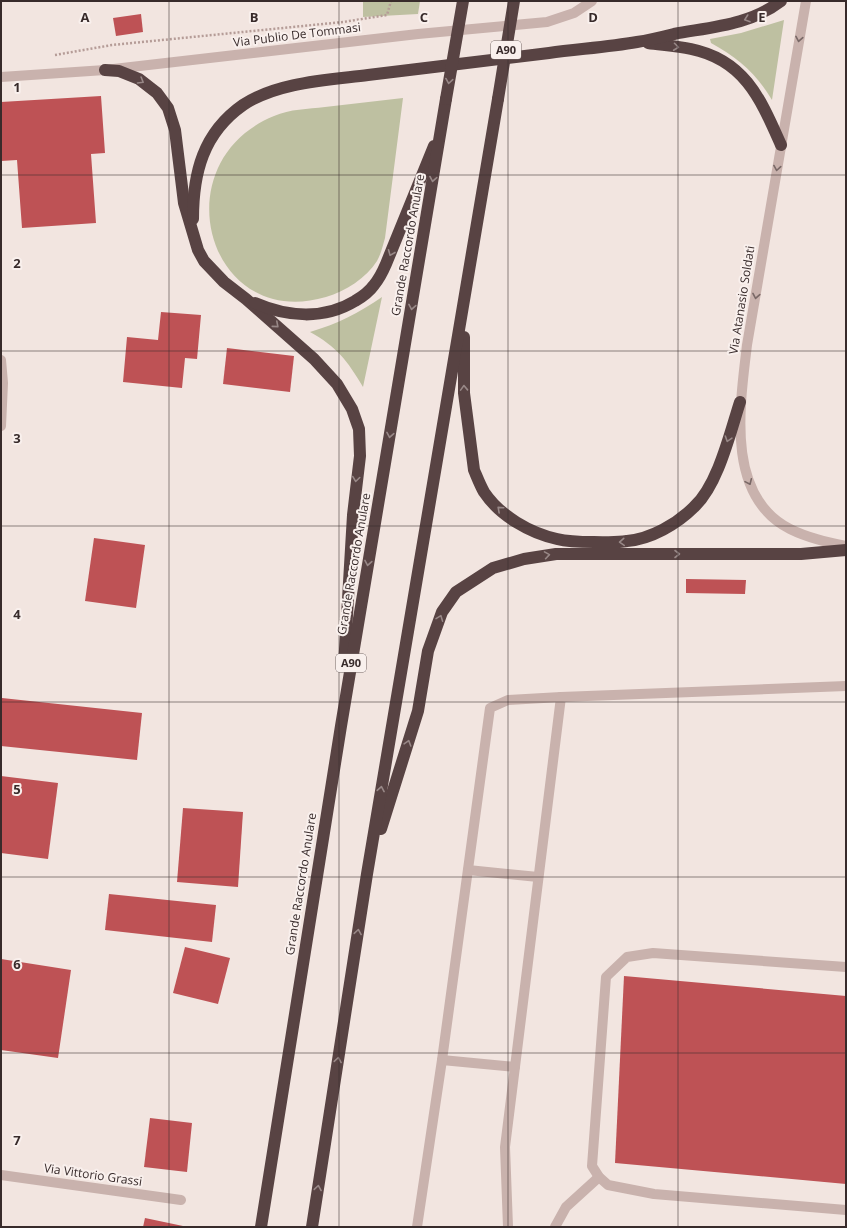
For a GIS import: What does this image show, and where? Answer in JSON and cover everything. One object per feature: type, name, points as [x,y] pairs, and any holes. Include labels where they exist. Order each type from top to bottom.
[{"type":"highway","name":"Grande Raccordo Anulare","points":[[261,1227],[340,726],[463,1]]},
{"type":"highway","name":"A90","points":[[312,1227],[367,874],[514,1]]},
{"type":"highway","points":[[194,234],[193,209],[195,184],[199,164],[207,145],[231,115],[243,105],[274,90],[340,78],[637,42],[730,25],[759,15],[781,1]]},
{"type":"highway","points":[[637,42],[690,48],[711,55],[730,66],[742,75],[752,89],[767,114],[781,145]]},
{"type":"highway","points":[[105,70],[119,71],[138,79],[151,87],[168,108],[174,130],[184,203],[198,250],[204,261],[224,282],[246,299],[326,372],[346,398],[352,409],[359,429],[360,456],[353,515],[340,726]]},
{"type":"highway","points":[[246,299],[264,307],[289,314],[316,314],[341,308],[352,303],[369,291],[381,275],[386,264],[442,126]]},
{"type":"highway","points":[[471,258],[463,343],[464,393],[474,470],[484,492],[504,513],[519,524],[549,537],[586,542],[629,541],[640,539],[662,530],[695,507],[712,482],[740,402]]},
{"type":"highway","points":[[367,874],[418,711],[428,651],[442,612],[456,592],[493,568],[524,559],[556,554],[801,554],[846,550]]},
{"type":"street","name":"Via Publio De Tommasi","points":[[1,77],[105,70],[418,34],[547,22],[574,13],[592,1]]},
{"type":"street","name":"Via Atanasio Soldati","points":[[806,1],[747,345],[740,402],[742,452],[745,472],[749,483],[761,504],[775,519],[791,530],[813,538],[846,546]]},
{"type":"street","points":[[1,360],[3,383],[1,426]]},
{"type":"street","points":[[417,1227],[442,1060],[490,708],[508,700],[846,686]]},
{"type":"street","points":[[508,1227],[505,1147],[561,697]]},
{"type":"street","points":[[468,870],[538,877]]},
{"type":"street","points":[[846,967],[653,953],[627,957],[606,977],[592,1166],[598,1177],[608,1185],[654,1194],[846,1210]]},
{"type":"street","points":[[442,1060],[515,1067]]},
{"type":"street","name":"Via Vittorio Grassi","points":[[1,1175],[181,1200]]},
{"type":"street","points":[[555,1227],[566,1207],[598,1177]]},
{"type":"path","points":[[55,55],[112,45],[343,22],[387,16],[391,1]]},
{"type":"green space","points":[[363,1],[420,1],[418,14],[363,17]]},
{"type":"green space","points":[[784,20],[772,100],[760,82],[746,67],[730,54],[711,43],[710,39],[741,33]]},
{"type":"green space","points":[[403,98],[385,238],[377,261],[367,273],[355,283],[326,297],[285,301],[252,290],[227,267],[213,237],[209,203],[218,169],[239,138],[274,116],[286,112]]},
{"type":"green space","points":[[382,297],[363,387],[341,355],[327,343],[310,332],[348,318]]},
{"type":"building","points":[[141,14],[143,32],[116,36],[113,18]]},
{"type":"building","points":[[101,96],[105,153],[91,154],[96,223],[22,228],[17,160],[1,161],[1,102]]},
{"type":"building","points":[[161,312],[201,315],[197,359],[185,358],[182,388],[123,382],[127,337],[158,340]]},
{"type":"building","points":[[227,348],[294,356],[290,392],[223,384]]},
{"type":"building","points":[[94,538],[145,545],[136,608],[85,601]]},
{"type":"building","points":[[686,579],[746,580],[745,594],[686,593]]},
{"type":"building","points":[[2,698],[142,713],[137,760],[1,746]]},
{"type":"building","points":[[1,776],[58,783],[48,859],[1,853]]},
{"type":"building","points":[[183,808],[243,812],[238,887],[177,882]]},
{"type":"building","points":[[109,894],[216,905],[212,942],[105,930]]},
{"type":"building","points":[[185,947],[230,958],[218,1004],[173,993]]},
{"type":"building","points":[[1,959],[71,970],[58,1058],[1,1050]]},
{"type":"building","points":[[624,976],[846,996],[846,1184],[615,1163]]},
{"type":"building","points":[[150,1118],[192,1123],[187,1172],[144,1167]]},
{"type":"building","points":[[145,1218],[183,1226],[183,1227],[143,1227]]}]
